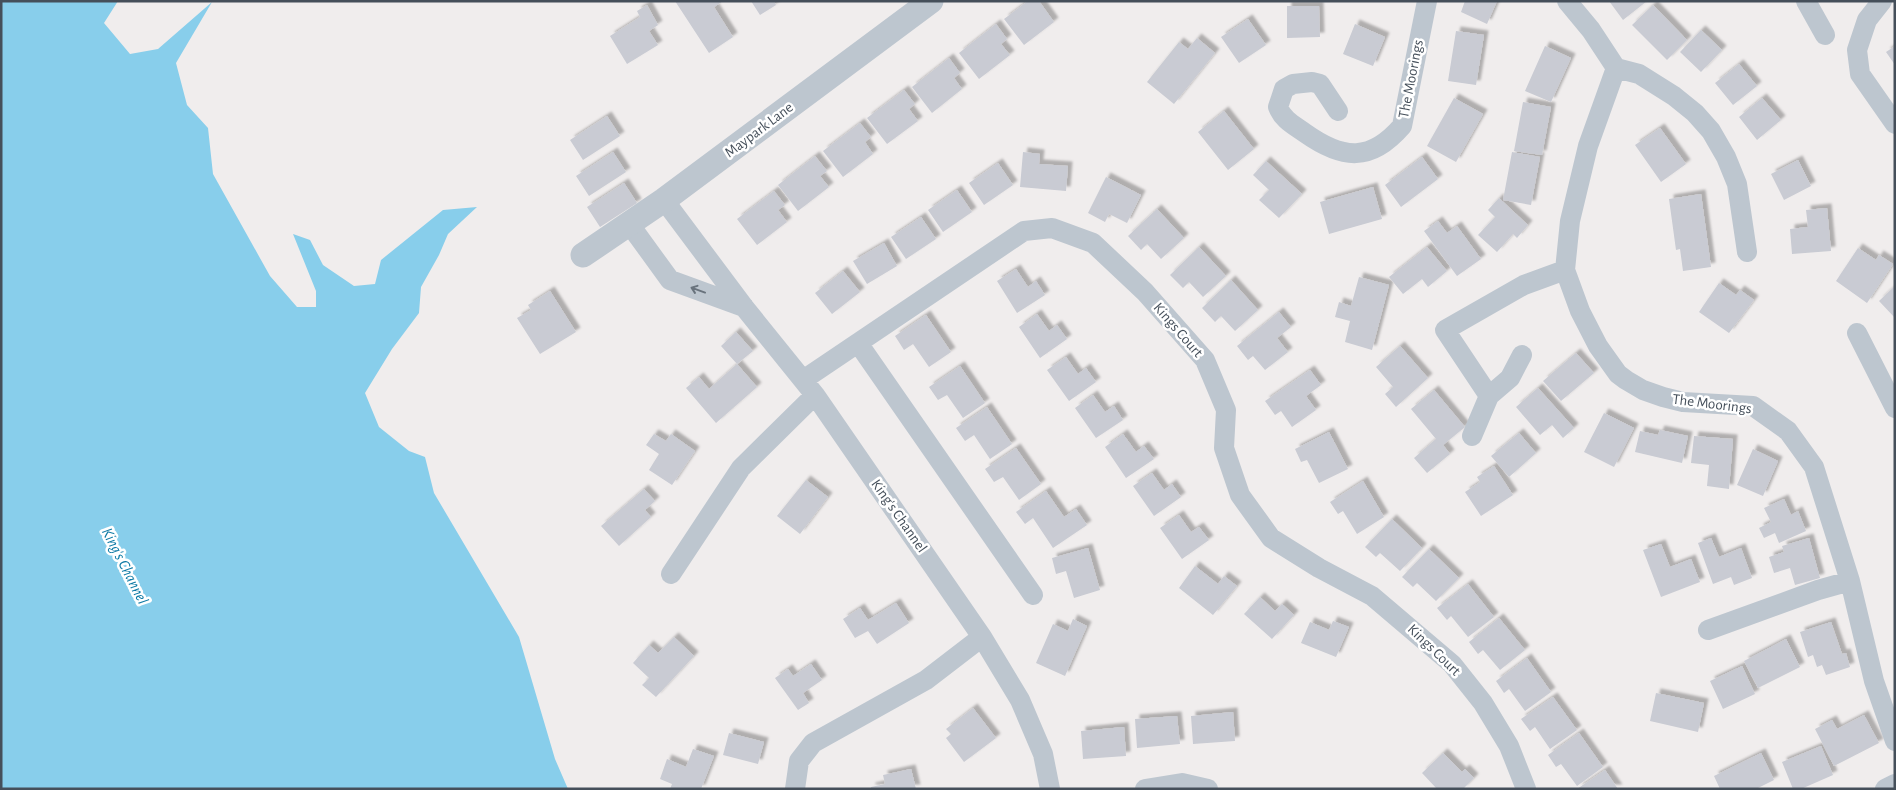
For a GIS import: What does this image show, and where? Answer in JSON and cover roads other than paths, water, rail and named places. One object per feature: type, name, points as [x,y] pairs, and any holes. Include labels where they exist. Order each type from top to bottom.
[{"type":"street","name":"Maypark Lane","points":[[583,255],[630,225],[931,1]]},
{"type":"street","name":"The Moorings","points":[[1338,111],[1320,84],[1312,82],[1293,84],[1284,89],[1278,107],[1282,117],[1327,147],[1347,153],[1363,153],[1378,148],[1392,138],[1402,126],[1427,1]]},
{"type":"street","points":[[1567,1],[1591,30],[1616,68],[1639,74],[1674,96],[1695,113],[1711,131],[1726,157],[1737,184],[1747,252]]},
{"type":"street","points":[[1806,1],[1825,35]]},
{"type":"street","points":[[1882,1],[1866,20],[1858,50],[1860,74],[1895,124]]},
{"type":"street","name":"The Moorings","points":[[1616,68],[1588,146],[1570,221],[1566,270],[1580,311],[1598,346],[1618,374],[1626,380],[1650,393],[1683,402],[1754,406],[1788,431],[1814,467],[1850,581],[1874,681],[1895,741]]},
{"type":"street","name":"King's Channel","points":[[664,200],[744,307],[809,387],[982,637],[1020,700],[1043,754],[1050,789]]},
{"type":"street","points":[[630,225],[670,280],[744,307]]},
{"type":"street","name":"Kings Court","points":[[809,387],[858,343],[1024,232],[1052,228],[1092,243],[1145,292],[1205,360],[1226,410],[1224,448],[1240,495],[1271,538],[1319,568],[1372,596],[1452,664],[1482,703],[1509,746],[1526,789]]},
{"type":"street","points":[[1489,396],[1445,330],[1524,285],[1566,270]]},
{"type":"street","points":[[1857,333],[1895,408]]},
{"type":"street","points":[[858,343],[1033,595]]},
{"type":"street","points":[[1472,436],[1489,396],[1510,378],[1522,355]]},
{"type":"street","points":[[671,574],[741,468],[809,387]]},
{"type":"street","points":[[1708,630],[1818,590],[1850,581]]},
{"type":"street","points":[[795,789],[799,761],[813,743],[926,680],[982,637]]},
{"type":"street","points":[[1145,789],[1182,783],[1208,789]]},
{"type":"street","points":[[1885,789],[1895,784]]},
{"type":"water","points":[[1,1],[118,1],[104,23],[130,54],[158,49],[212,2],[176,63],[187,105],[208,128],[213,174],[270,276],[297,307],[316,307],[316,291],[293,234],[310,240],[323,265],[354,286],[375,284],[381,260],[443,210],[477,207],[448,234],[439,255],[421,287],[419,313],[392,349],[365,393],[379,427],[409,451],[425,457],[434,493],[519,637],[555,759],[568,789],[1,789]]}]
